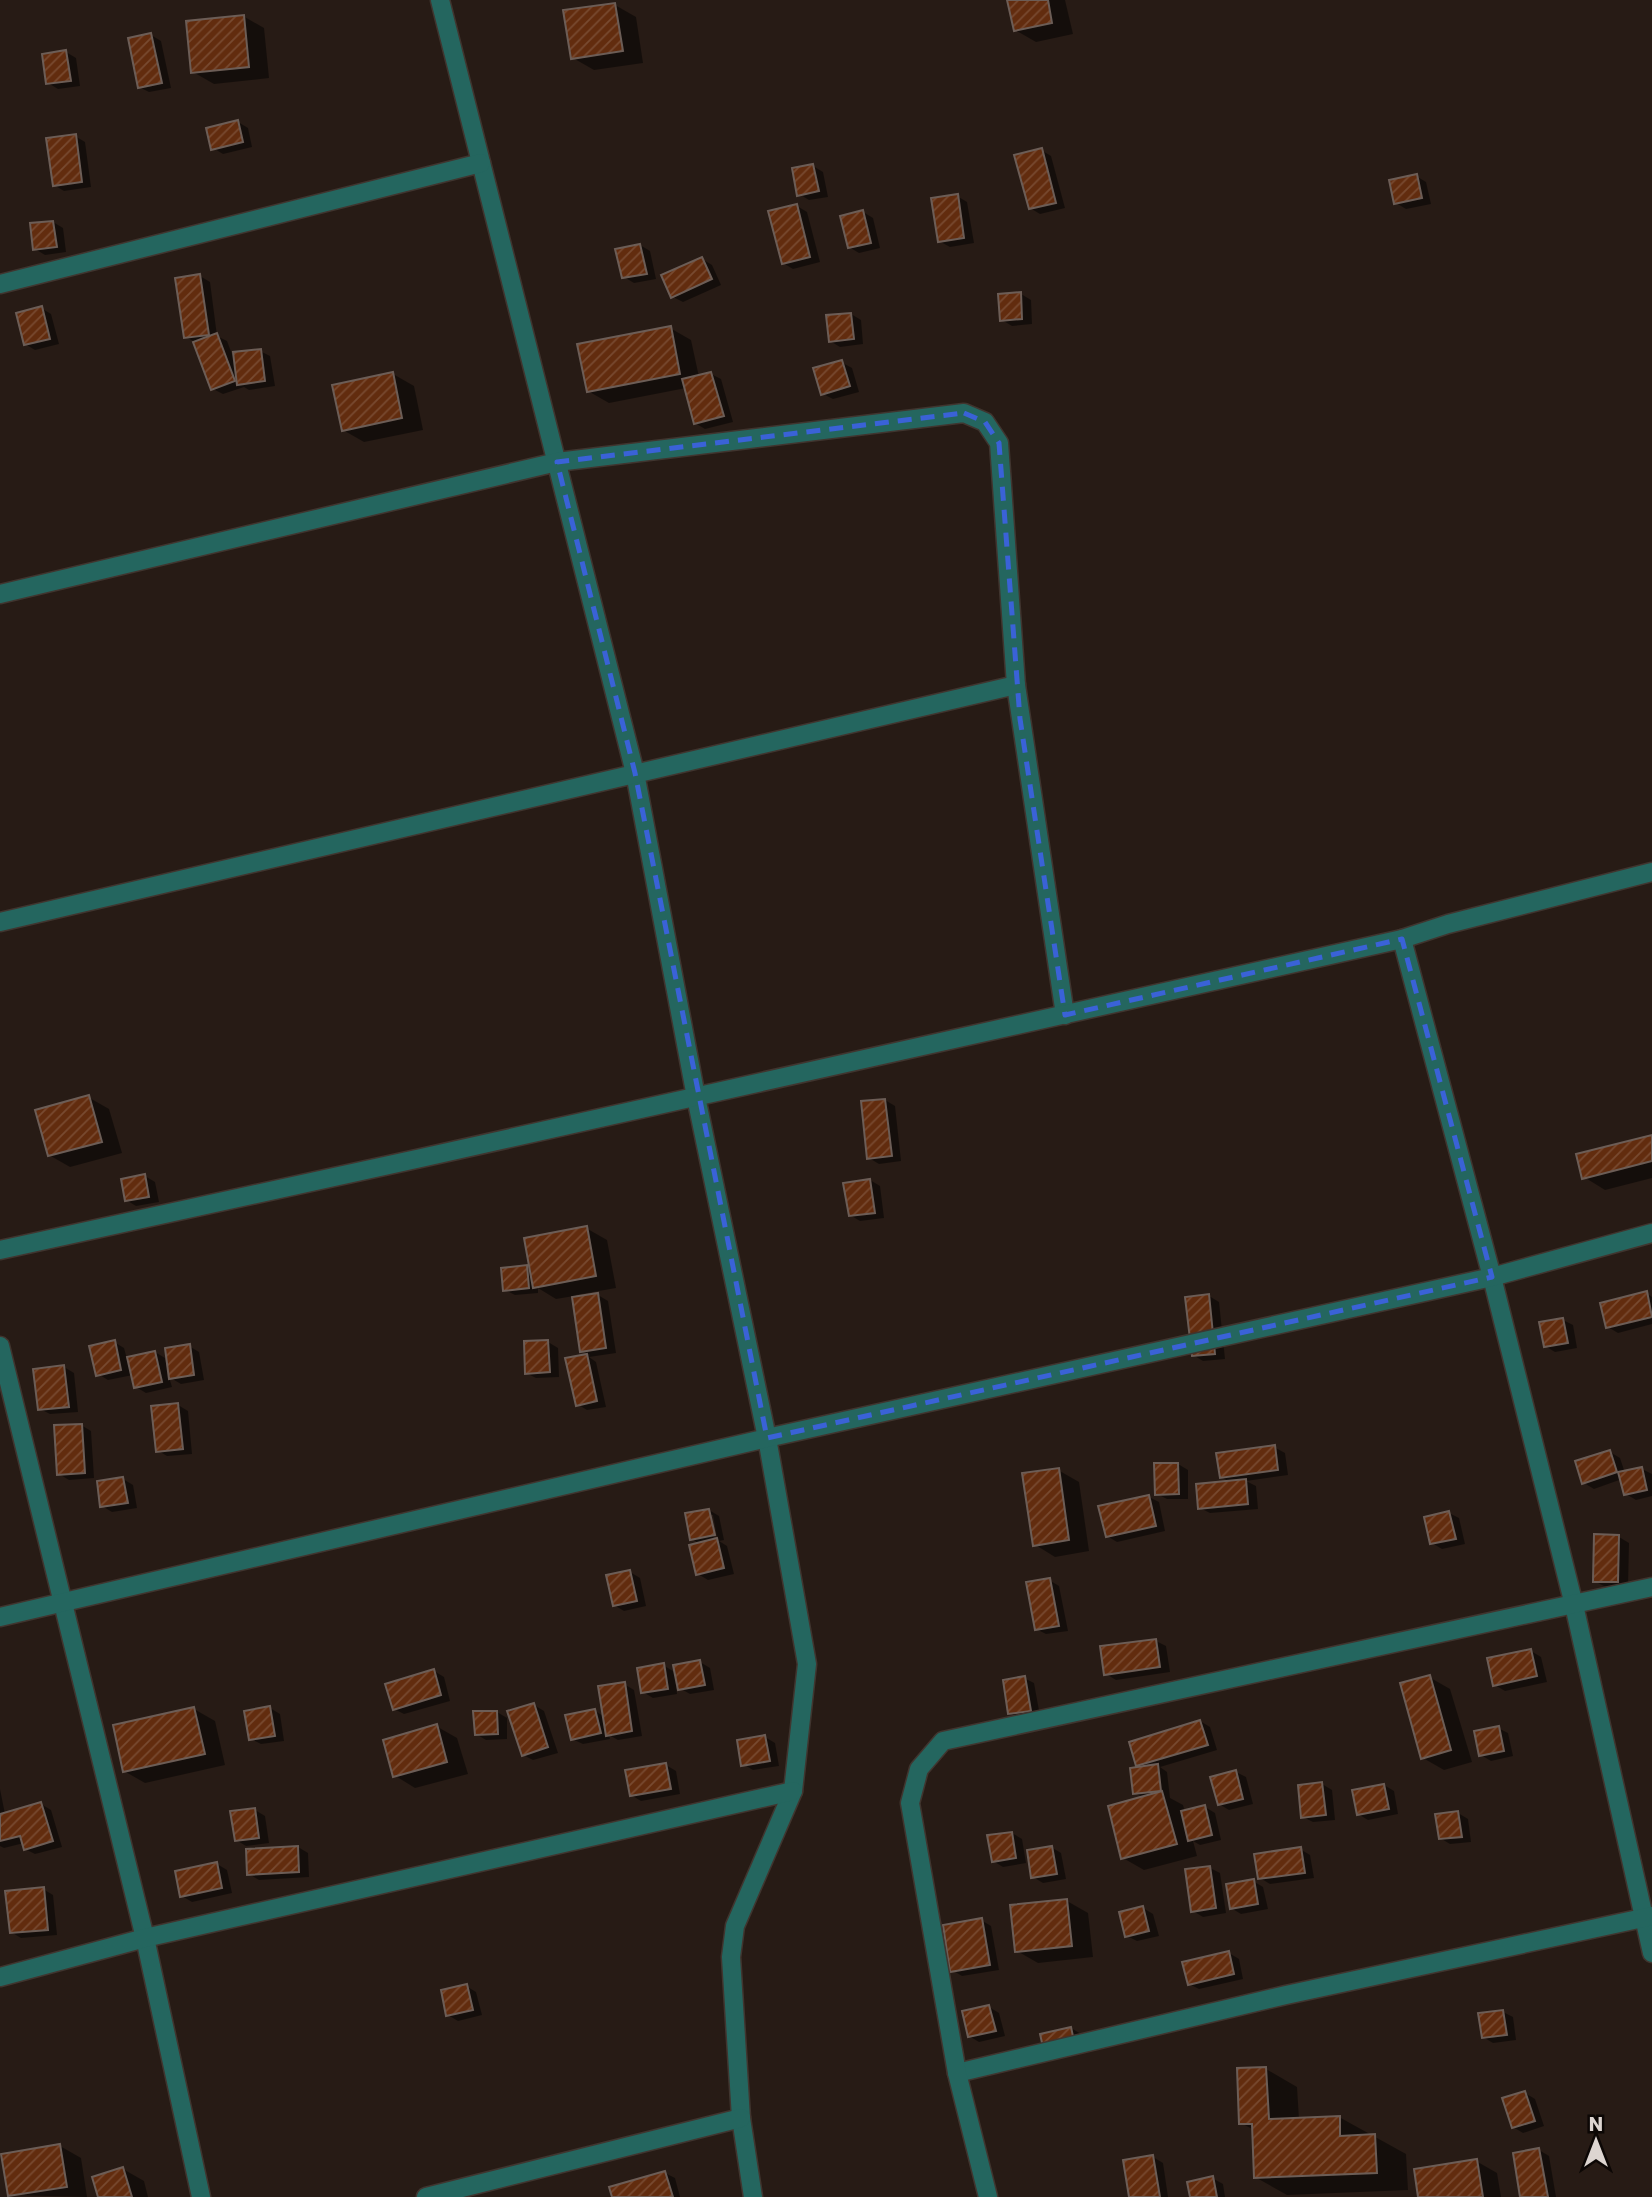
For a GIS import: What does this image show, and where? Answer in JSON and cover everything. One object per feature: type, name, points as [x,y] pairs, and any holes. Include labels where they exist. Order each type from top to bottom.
[{"type":"street","points":[[440,0],[635,774],[696,1097],[767,1438],[807,1664],[793,1791],[735,1926],[730,1957],[741,2118],[752,2197]]},
{"type":"street","points":[[0,284],[481,163]]},
{"type":"street","points":[[0,594],[557,462],[964,414],[985,422],[999,443],[1016,685],[1065,1015]]},
{"type":"street","points":[[0,922],[1016,685]]},
{"type":"street","points":[[0,1250],[1402,939],[1652,872]]},
{"type":"street","points":[[1402,939],[1492,1277],[1574,1605],[1648,1917],[1652,1953]]},
{"type":"street","points":[[0,1617],[767,1438],[1492,1277],[1652,1233]]},
{"type":"street","points":[[0,1346],[145,1938],[201,2197]]},
{"type":"street","points":[[988,2197],[957,2073],[910,1803],[919,1769],[943,1741],[1652,1587]]},
{"type":"street","points":[[0,1977],[145,1938],[793,1791]]},
{"type":"street","points":[[957,2073],[1286,1995],[1648,1917]]},
{"type":"street","points":[[426,2197],[741,2118]]},
{"type":"highlighted area","points":[[964,413],[985,422],[999,443],[1020,719],[1065,1015],[1402,939],[1492,1277],[767,1438],[635,773],[557,462]]},
{"type":"building","points":[[1007,0],[1048,0],[1052,23],[1014,31]]},
{"type":"building","points":[[615,3],[623,51],[571,59],[563,10]]},
{"type":"building","points":[[244,15],[249,67],[191,73],[186,21]]},
{"type":"building","points":[[151,33],[162,83],[138,88],[128,38]]},
{"type":"building","points":[[66,50],[71,81],[46,84],[42,54]]},
{"type":"building","points":[[238,120],[243,142],[211,150],[206,128]]},
{"type":"building","points":[[76,134],[82,182],[53,186],[46,138]]},
{"type":"building","points":[[1042,148],[1056,203],[1029,209],[1014,155]]},
{"type":"building","points":[[813,164],[819,191],[797,196],[792,168]]},
{"type":"building","points":[[1417,174],[1422,198],[1394,204],[1389,180]]},
{"type":"building","points":[[958,194],[964,238],[938,242],[931,198]]},
{"type":"building","points":[[797,204],[810,257],[782,264],[768,211]]},
{"type":"building","points":[[863,210],[871,243],[848,248],[840,216]]},
{"type":"building","points":[[53,221],[57,247],[33,250],[30,223]]},
{"type":"building","points":[[640,244],[647,274],[622,278],[615,249]]},
{"type":"building","points":[[702,257],[712,279],[671,298],[661,275]]},
{"type":"building","points":[[200,274],[209,335],[184,338],[175,278]]},
{"type":"building","points":[[1021,292],[1022,319],[1000,321],[998,294]]},
{"type":"building","points":[[42,306],[50,339],[24,345],[16,313]]},
{"type":"building","points":[[851,313],[854,339],[829,342],[826,315]]},
{"type":"building","points":[[671,326],[680,374],[587,392],[577,344]]},
{"type":"building","points":[[217,333],[235,381],[211,390],[193,342]]},
{"type":"building","points":[[261,349],[265,381],[237,385],[233,352]]},
{"type":"building","points":[[842,360],[850,386],[821,395],[813,368]]},
{"type":"building","points":[[393,372],[402,418],[342,431],[332,385]]},
{"type":"building","points":[[711,372],[724,416],[694,424],[682,379]]},
{"type":"building","points":[[89,1095],[102,1142],[48,1156],[35,1110]]},
{"type":"building","points":[[885,1099],[892,1156],[867,1159],[861,1101]]},
{"type":"building","points":[[1652,1135],[1652,1161],[1582,1179],[1576,1154]]},
{"type":"building","points":[[145,1174],[149,1197],[125,1201],[121,1179]]},
{"type":"building","points":[[870,1179],[875,1213],[849,1216],[843,1183]]},
{"type":"building","points":[[587,1226],[596,1276],[533,1288],[524,1238]]},
{"type":"building","points":[[527,1265],[529,1288],[503,1291],[501,1268]]},
{"type":"building","points":[[1647,1291],[1652,1317],[1606,1328],[1600,1303]]},
{"type":"building","points":[[598,1293],[606,1348],[580,1352],[572,1297]]},
{"type":"building","points":[[1209,1294],[1215,1354],[1192,1356],[1185,1297]]},
{"type":"building","points":[[1563,1318],[1568,1343],[1544,1347],[1539,1322]]},
{"type":"building","points":[[115,1340],[121,1370],[96,1376],[89,1346]]},
{"type":"building","points":[[548,1340],[550,1372],[525,1374],[524,1341]]},
{"type":"building","points":[[190,1344],[194,1375],[169,1379],[165,1348]]},
{"type":"building","points":[[155,1351],[162,1382],[134,1388],[127,1357]]},
{"type":"building","points":[[587,1354],[597,1401],[576,1406],[565,1358]]},
{"type":"building","points":[[64,1365],[69,1407],[38,1410],[33,1369]]},
{"type":"building","points":[[178,1403],[183,1449],[156,1452],[151,1406]]},
{"type":"building","points":[[82,1424],[85,1473],[57,1475],[54,1425]]},
{"type":"building","points":[[1275,1445],[1278,1470],[1220,1478],[1216,1453]]},
{"type":"building","points":[[1610,1450],[1617,1472],[1582,1484],[1575,1461]]},
{"type":"building","points":[[1154,1463],[1178,1463],[1179,1494],[1155,1495]]},
{"type":"building","points":[[1642,1467],[1647,1490],[1624,1495],[1618,1472]]},
{"type":"building","points":[[1059,1468],[1069,1540],[1033,1546],[1022,1473]]},
{"type":"building","points":[[123,1477],[128,1503],[100,1507],[97,1481]]},
{"type":"building","points":[[1246,1479],[1248,1504],[1198,1509],[1196,1484]]},
{"type":"building","points":[[1149,1495],[1156,1526],[1106,1537],[1098,1506]]},
{"type":"building","points":[[709,1509],[715,1535],[690,1540],[685,1513]]},
{"type":"building","points":[[1449,1511],[1456,1539],[1430,1544],[1424,1517]]},
{"type":"building","points":[[1594,1534],[1619,1535],[1618,1582],[1593,1582]]},
{"type":"building","points":[[717,1538],[724,1568],[696,1575],[689,1545]]},
{"type":"building","points":[[630,1570],[637,1601],[613,1606],[606,1575]]},
{"type":"building","points":[[1050,1578],[1059,1626],[1035,1630],[1026,1582]]},
{"type":"building","points":[[1156,1639],[1160,1667],[1104,1675],[1100,1646]]},
{"type":"building","points":[[1531,1649],[1537,1676],[1493,1686],[1487,1658]]},
{"type":"building","points":[[700,1660],[705,1685],[678,1690],[673,1665]]},
{"type":"building","points":[[664,1663],[668,1689],[641,1693],[637,1668]]},
{"type":"building","points":[[434,1669],[441,1695],[393,1710],[385,1684]]},
{"type":"building","points":[[1430,1675],[1451,1750],[1421,1759],[1400,1683]]},
{"type":"building","points":[[1025,1676],[1031,1711],[1008,1714],[1003,1680]]},
{"type":"building","points":[[625,1682],[632,1731],[606,1736],[598,1686]]},
{"type":"building","points":[[534,1703],[548,1747],[522,1756],[507,1711]]},
{"type":"building","points":[[270,1706],[275,1736],[249,1740],[244,1711]]},
{"type":"building","points":[[194,1707],[205,1754],[123,1772],[113,1725]]},
{"type":"building","points":[[595,1709],[601,1733],[571,1740],[565,1715]]},
{"type":"building","points":[[473,1711],[497,1711],[498,1734],[475,1735]]},
{"type":"building","points":[[1200,1720],[1208,1745],[1136,1766],[1129,1742]]},
{"type":"building","points":[[437,1724],[447,1762],[393,1777],[383,1740]]},
{"type":"building","points":[[1499,1726],[1504,1751],[1479,1756],[1474,1731]]},
{"type":"building","points":[[765,1735],[770,1761],[741,1766],[737,1740]]},
{"type":"building","points":[[666,1763],[671,1789],[630,1796],[625,1770]]},
{"type":"building","points":[[1158,1764],[1161,1791],[1133,1794],[1130,1768]]},
{"type":"building","points":[[1236,1770],[1243,1799],[1218,1805],[1210,1777]]},
{"type":"building","points":[[1322,1782],[1326,1815],[1301,1818],[1298,1785]]},
{"type":"building","points":[[1384,1784],[1389,1809],[1357,1815],[1352,1790]]},
{"type":"building","points":[[1162,1791],[1177,1844],[1121,1859],[1108,1806]]},
{"type":"building","points":[[41,1802],[53,1841],[24,1850],[20,1836],[0,1841],[0,1814]]},
{"type":"building","points":[[1205,1805],[1212,1835],[1188,1841],[1181,1811]]},
{"type":"building","points":[[255,1808],[259,1838],[235,1841],[230,1811]]},
{"type":"building","points":[[1458,1811],[1462,1837],[1439,1839],[1435,1814]]},
{"type":"building","points":[[1012,1832],[1016,1858],[992,1862],[987,1835]]},
{"type":"building","points":[[298,1846],[299,1872],[247,1875],[246,1849]]},
{"type":"building","points":[[1052,1846],[1057,1874],[1031,1878],[1027,1850]]},
{"type":"building","points":[[1301,1847],[1305,1873],[1258,1879],[1254,1854]]},
{"type":"building","points":[[217,1862],[222,1888],[180,1897],[175,1871]]},
{"type":"building","points":[[1210,1866],[1216,1908],[1191,1912],[1185,1869]]},
{"type":"building","points":[[1254,1879],[1258,1904],[1230,1909],[1226,1884]]},
{"type":"building","points":[[44,1887],[48,1930],[10,1933],[5,1891]]},
{"type":"building","points":[[1067,1899],[1072,1946],[1015,1952],[1010,1905]]},
{"type":"building","points":[[1143,1906],[1149,1931],[1125,1937],[1119,1912]]},
{"type":"building","points":[[982,1918],[990,1965],[950,1972],[943,1925]]},
{"type":"building","points":[[1229,1951],[1234,1974],[1188,1985],[1182,1962]]},
{"type":"building","points":[[467,1984],[473,2010],[446,2016],[441,1990]]},
{"type":"building","points":[[989,2005],[996,2031],[968,2037],[962,2011]]},
{"type":"building","points":[[1503,2010],[1507,2035],[1482,2038],[1478,2013]]},
{"type":"building","points":[[1071,2027],[1074,2041],[1043,2047],[1040,2034]]},
{"type":"building","points":[[1266,2067],[1269,2119],[1340,2116],[1340,2136],[1375,2134],[1377,2173],[1254,2178],[1252,2124],[1239,2124],[1237,2068]]},
{"type":"building","points":[[1525,2091],[1535,2121],[1512,2128],[1502,2098]]},
{"type":"building","points":[[60,2144],[67,2187],[8,2196],[1,2154]]},
{"type":"building","points":[[1539,2148],[1548,2197],[1520,2197],[1513,2153]]},
{"type":"building","points":[[1153,2155],[1160,2197],[1129,2197],[1123,2160]]},
{"type":"building","points":[[1477,2159],[1483,2197],[1418,2197],[1414,2169]]},
{"type":"building","points":[[123,2167],[132,2197],[98,2197],[92,2177]]},
{"type":"building","points":[[665,2171],[673,2197],[612,2197],[609,2187]]},
{"type":"building","points":[[1213,2176],[1217,2197],[1190,2197],[1187,2182]]}]
